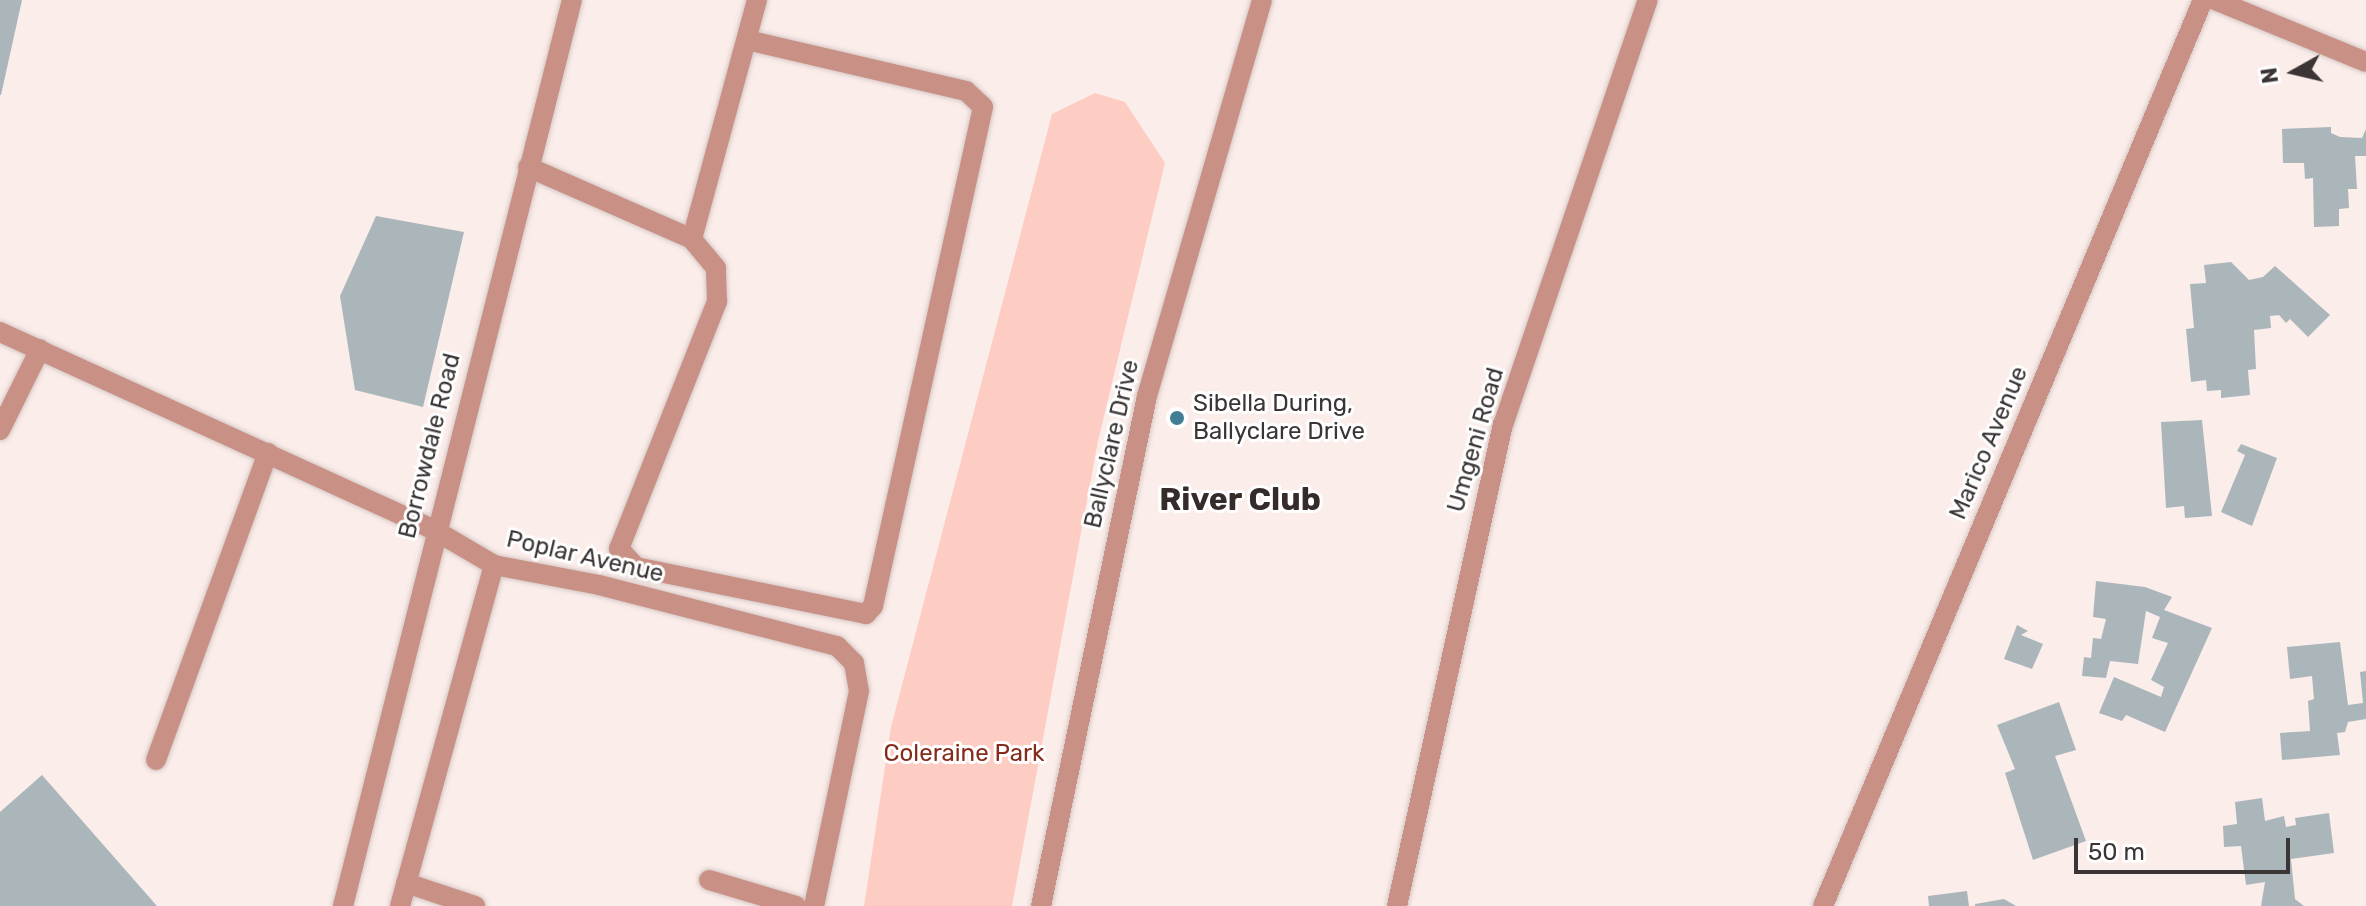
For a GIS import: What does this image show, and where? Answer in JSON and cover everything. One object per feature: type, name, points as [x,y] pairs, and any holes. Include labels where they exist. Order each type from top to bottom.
[{"type":"street","name":"Borrowdale Road","points":[[343,906],[572,0]]},
{"type":"street","points":[[692,239],[757,0]]},
{"type":"street","name":"Ballyclare Drive","points":[[1041,906],[1147,396],[1262,0]]},
{"type":"street","name":"Umgeni Road","points":[[1397,906],[1503,425],[1648,0]]},
{"type":"street","name":"Marico Avenue","points":[[1823,906],[2203,0]]},
{"type":"street","points":[[2215,0],[2366,62]]},
{"type":"street","points":[[528,167],[692,239],[716,268],[717,301],[619,549],[636,567],[866,614],[873,606],[984,116],[966,91],[747,40]]},
{"type":"street","name":"Poplar Avenue","points":[[0,332],[436,531],[494,565],[599,585],[837,646],[854,663],[859,691],[814,906]]},
{"type":"street","points":[[0,430],[40,349]]},
{"type":"street","points":[[156,760],[268,453]]},
{"type":"street","points":[[400,906],[494,565]]},
{"type":"street","points":[[709,880],[796,906]]},
{"type":"street","points":[[406,883],[475,906]]},
{"type":"green space","name":"Coleraine Park","points":[[1095,93],[1125,102],[1165,163],[1098,441],[1012,906],[864,906],[891,727],[1052,114]]},
{"type":"building","points":[[0,0],[22,0],[1,95],[0,95]]},
{"type":"building","points":[[2331,127],[2331,133],[2340,137],[2362,138],[2366,129],[2366,156],[2355,156],[2357,189],[2348,189],[2349,208],[2339,209],[2339,226],[2314,227],[2313,178],[2305,179],[2304,163],[2283,163],[2282,129]]},
{"type":"building","points":[[376,216],[464,232],[423,407],[355,390],[340,296]]},
{"type":"building","points":[[2231,262],[2249,280],[2263,277],[2275,266],[2330,315],[2308,337],[2290,319],[2286,323],[2279,315],[2270,316],[2271,328],[2254,330],[2256,369],[2248,370],[2250,395],[2221,398],[2221,390],[2207,391],[2206,380],[2191,382],[2186,329],[2194,328],[2190,284],[2206,283],[2204,265]]},
{"type":"building","points":[[2202,420],[2212,516],[2185,518],[2184,506],[2166,508],[2161,422]]},
{"type":"building","points":[[2241,444],[2277,458],[2252,526],[2221,512],[2245,455],[2237,451]]},
{"type":"building","points":[[2096,581],[2145,587],[2172,597],[2164,610],[2212,628],[2165,732],[2126,715],[2122,721],[2099,713],[2114,677],[2161,697],[2164,687],[2151,680],[2168,643],[2152,638],[2160,617],[2146,611],[2138,664],[2110,661],[2106,678],[2082,676],[2084,657],[2091,658],[2093,638],[2101,639],[2106,619],[2093,617]]},
{"type":"building","points":[[2017,625],[2028,631],[2021,635],[2043,644],[2032,669],[2004,659]]},
{"type":"building","points":[[2340,642],[2348,705],[2363,703],[2360,672],[2366,671],[2366,719],[2348,722],[2345,732],[2337,733],[2340,755],[2282,760],[2280,733],[2310,731],[2308,701],[2314,699],[2312,676],[2290,679],[2287,647]]},
{"type":"building","points":[[2059,702],[2076,750],[2055,756],[2086,841],[2033,860],[2005,773],[2015,769],[1997,725]]},
{"type":"building","points":[[42,775],[157,906],[0,906],[0,812]]},
{"type":"building","points":[[2262,798],[2265,821],[2284,816],[2286,827],[2296,825],[2295,818],[2329,813],[2334,853],[2291,859],[2295,899],[2304,906],[2261,906],[2265,882],[2246,885],[2241,846],[2224,847],[2223,826],[2237,824],[2235,802]]},
{"type":"building","points":[[1967,891],[1969,906],[1929,906],[1928,896]]},
{"type":"building","points":[[2004,899],[2016,906],[1975,906],[1975,904]]},
{"type":"place","name":"Sibella During, Ballyclare Drive","points":[[1177,418]]},
{"type":"district","name":"River Club","points":[[1240,499]]}]
